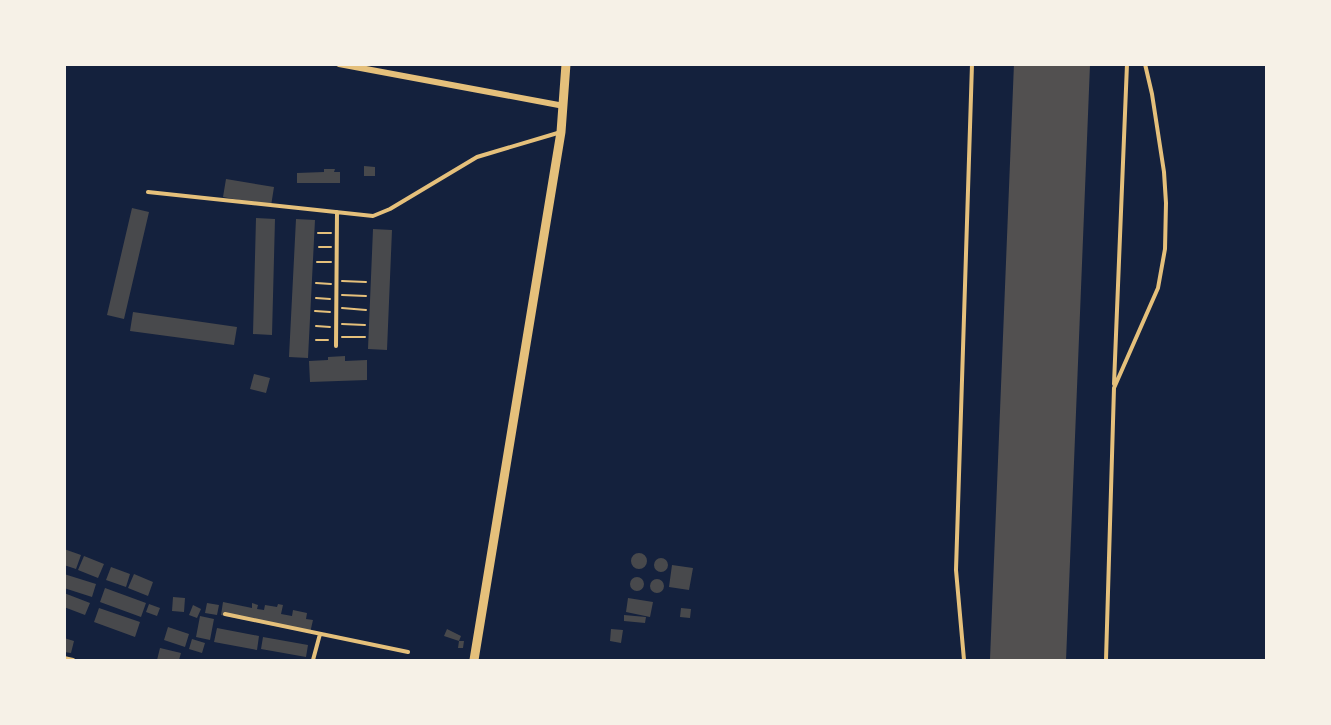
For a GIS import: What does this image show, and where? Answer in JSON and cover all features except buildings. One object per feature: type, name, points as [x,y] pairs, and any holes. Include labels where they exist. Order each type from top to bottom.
[{"type":"street","points":[[339,64],[564,106]]},
{"type":"street","points":[[474,660],[561,132],[566,64]]},
{"type":"lane","points":[[964,660],[956,570],[972,64]]},
{"type":"lane","points":[[1106,660],[1127,64]]},
{"type":"lane","points":[[1114,388],[1158,288],[1165,249],[1164,172],[1146,64]]},
{"type":"lane","points":[[148,192],[373,216],[390,209],[477,157],[561,132]]},
{"type":"lane","points":[[336,341],[337,212]]},
{"type":"lane","points":[[225,615],[408,651]]},
{"type":"lane","points":[[313,660],[320,634]]},
{"type":"lane","points":[[64,658],[73,660]]},
{"type":"path","points":[[318,233],[337,233]]},
{"type":"path","points":[[317,262],[337,262]]},
{"type":"path","points":[[316,283],[366,282]]},
{"type":"path","points":[[316,298],[366,296]]},
{"type":"path","points":[[315,311],[366,310]]},
{"type":"path","points":[[316,326],[365,324]]},
{"type":"path","points":[[316,340],[336,341],[365,338]]},
{"type":"runway","points":[[1028,660],[1052,64]]}]
